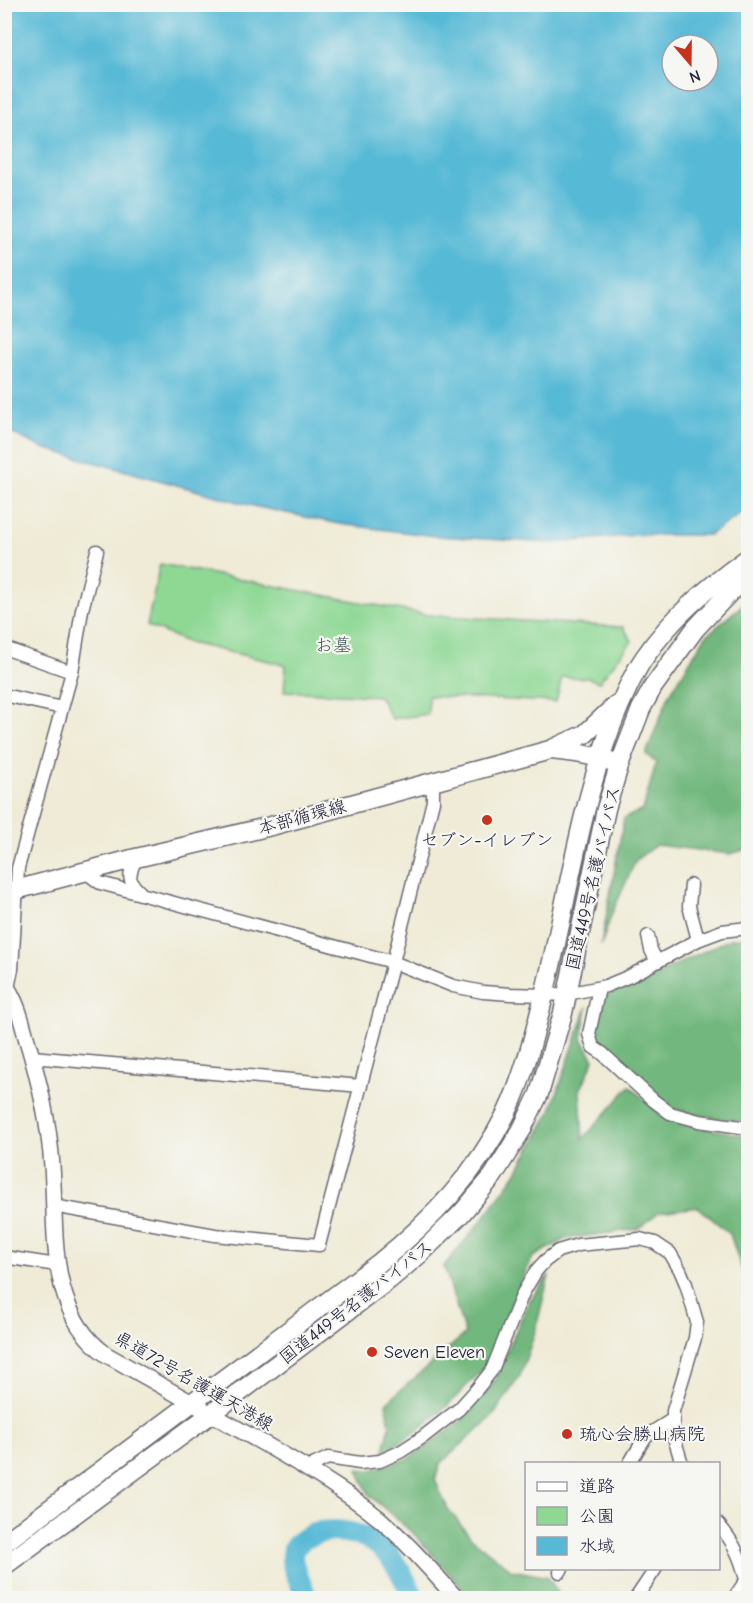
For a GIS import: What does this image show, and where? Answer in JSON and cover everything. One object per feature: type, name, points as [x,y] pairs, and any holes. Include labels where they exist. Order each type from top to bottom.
[{"type":"highway","points":[[600,758],[621,701],[644,658],[678,616],[718,579],[748,558]]},
{"type":"highway","points":[[618,766],[652,687],[695,629],[730,592],[748,579]]},
{"type":"highway","points":[[550,750],[585,734],[621,701]]},
{"type":"highway","name":"本部循環線","points":[[11,892],[84,871],[271,826],[550,750],[600,758],[618,766]]},
{"type":"highway","name":"国道449号名護バイパス","points":[[4,1544],[379,1263],[408,1239],[447,1201],[476,1163],[507,1112],[520,1078],[544,995],[582,824],[600,758]]},
{"type":"highway","name":"国道449号名護バイパス","points":[[5,1565],[390,1279],[461,1214],[493,1176],[521,1131],[539,1094],[560,1024],[606,809],[618,766]]},
{"type":"main road","name":"県道72号名護運天港線","points":[[6,985],[15,1001],[32,1057],[49,1136],[57,1265],[69,1308],[88,1341],[106,1355],[307,1469],[357,1502],[390,1528],[427,1564],[456,1599]]},
{"type":"street","points":[[6,985],[12,969],[11,892],[72,672],[82,610],[97,551]]},
{"type":"street","points":[[4,648],[72,672]]},
{"type":"street","points":[[4,695],[62,708]]},
{"type":"street","points":[[53,1206],[215,1235],[319,1245],[433,801],[433,781]]},
{"type":"street","points":[[136,858],[129,873],[132,885],[143,895]]},
{"type":"street","points":[[84,871],[100,882],[393,962],[453,986],[483,992],[544,995],[567,994],[599,988],[630,976],[698,940],[722,931],[748,928]]},
{"type":"street","points":[[691,885],[689,906],[698,940]]},
{"type":"street","points":[[648,936],[657,962]]},
{"type":"street","points":[[599,988],[589,1034],[593,1047],[670,1113],[699,1121],[748,1128]]},
{"type":"street","points":[[32,1057],[361,1086]]},
{"type":"street","points":[[307,1469],[328,1458],[360,1463],[380,1461],[400,1452],[423,1437],[459,1409],[492,1370],[523,1293],[536,1270],[545,1260],[558,1251],[578,1245],[640,1239],[655,1243],[670,1253],[686,1284],[697,1322],[695,1338],[673,1411],[673,1434],[681,1462]]},
{"type":"street","points":[[4,1257],[57,1265]]},
{"type":"street","points":[[630,1462],[646,1436],[673,1419]]},
{"type":"street","points":[[720,1526],[741,1558],[748,1584],[734,1599]]},
{"type":"street","points":[[636,1599],[655,1570]]},
{"type":"green space","name":"お墓","points":[[160,564],[428,615],[623,627],[632,641],[599,682],[588,678],[562,677],[556,702],[428,696],[428,714],[392,719],[379,696],[284,691],[286,665],[189,643],[147,625]]},
{"type":"green space","points":[[748,600],[748,849],[730,854],[656,845],[636,860],[612,913],[601,945],[624,818],[643,810],[656,763],[646,754],[669,695],[705,637]]},
{"type":"green space","points":[[732,938],[748,938],[748,1122],[694,1115],[669,1107],[596,1038],[595,1028],[606,995],[642,981]]},
{"type":"green space","points":[[587,1007],[582,1039],[594,1059],[580,1091],[583,1139],[630,1086],[662,1116],[684,1124],[748,1136],[748,1288],[730,1234],[698,1207],[659,1212],[638,1229],[565,1239],[533,1257],[514,1297],[487,1365],[445,1408],[383,1454],[390,1425],[386,1403],[465,1334],[444,1266],[483,1219],[515,1175],[550,1113]]},
{"type":"green space","points":[[549,1275],[535,1332],[520,1376],[493,1416],[440,1464],[435,1480],[448,1509],[471,1538],[512,1570],[548,1577],[561,1598],[471,1598],[416,1536],[369,1495],[358,1469],[371,1470],[408,1459],[458,1424],[494,1382],[528,1303]]},
{"type":"water","points":[[5,4],[748,5],[748,509],[709,535],[635,535],[551,543],[436,536],[339,524],[253,506],[43,448],[5,430]]},
{"type":"waterway","points":[[306,1598],[293,1565],[292,1552],[306,1537],[331,1531],[356,1534],[367,1538],[383,1549],[406,1581],[414,1598]]},
{"type":"place","name":"セブン-イレブン","points":[[487,820]]},
{"type":"place","name":"Seven Eleven","points":[[372,1352]]},
{"type":"place","name":"琉心会勝山病院","points":[[567,1434]]}]
